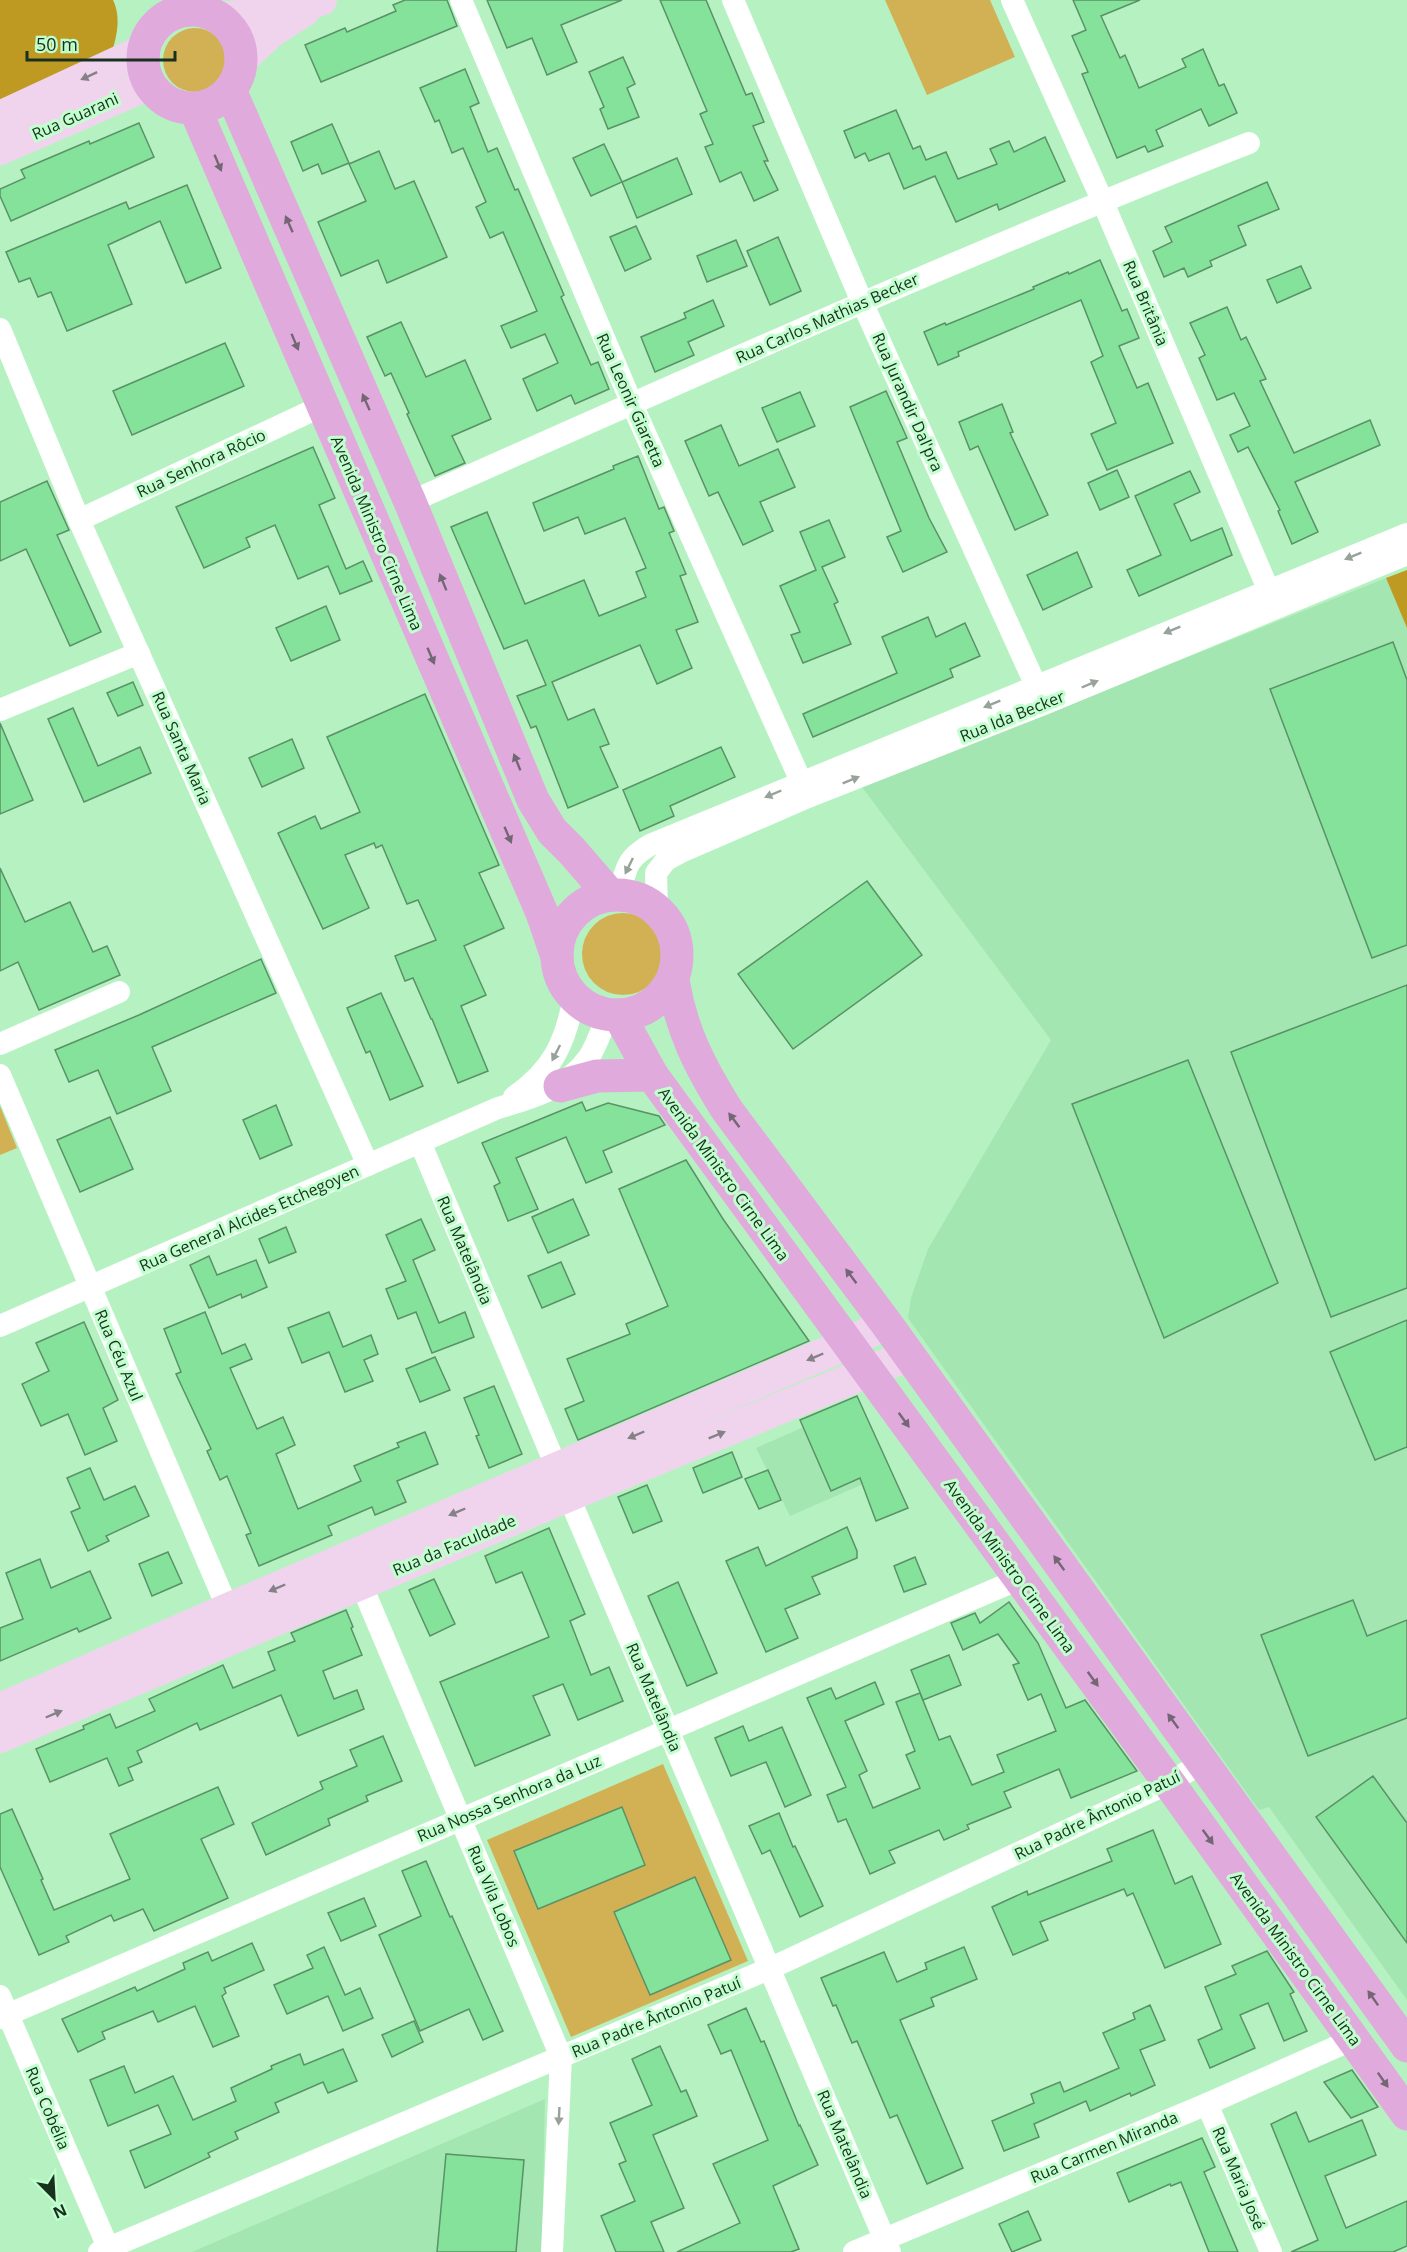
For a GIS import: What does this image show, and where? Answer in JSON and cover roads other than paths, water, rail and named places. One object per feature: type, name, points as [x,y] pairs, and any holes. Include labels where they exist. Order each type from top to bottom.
[{"type":"main road","points":[[203,9],[231,29],[239,43],[242,59],[239,76],[230,90],[214,103],[195,109],[184,109],[163,101],[149,84],[142,51],[150,32],[152,12],[176,13],[203,9]]},
{"type":"main road","points":[[230,90],[410,502],[533,801],[552,831],[614,895]]},
{"type":"main road","name":"Avenida Ministro Cirne Lima","points":[[195,109],[537,902],[557,957]]},
{"type":"main road","points":[[673,980],[664,994],[651,1005],[635,1012],[613,1015],[590,1009],[574,998],[562,980],[557,957],[560,936],[571,916],[588,902],[614,895],[640,899],[657,909],[672,930],[678,955],[673,980],[678,1010],[689,1041],[722,1102],[886,1323],[1407,2046]]},
{"type":"main road","name":"Avenida Ministro Cirne Lima","points":[[613,1015],[652,1075],[1169,1783],[1407,2114]]},
{"type":"main road","points":[[560,1086],[597,1076],[652,1075]]},
{"type":"street","points":[[203,9],[265,13],[321,0]]},
{"type":"street","points":[[242,59],[272,32],[321,0]]},
{"type":"street","name":"Rua Leonir Giaretta","points":[[460,0],[632,404],[805,790]]},
{"type":"street","name":"Rua Jurandir Dal'pra","points":[[732,0],[862,302],[1040,695]]},
{"type":"street","name":"Rua Britânia","points":[[1012,0],[1102,200],[1272,599]]},
{"type":"street","name":"Rua Guarani","points":[[0,117],[142,51]]},
{"type":"street","name":"Rua Guarani","points":[[0,149],[149,84]]},
{"type":"street","name":"Rua Carlos Mathias Becker","points":[[410,502],[862,302],[1102,200],[1249,143]]},
{"type":"street","name":"Rua Santa Maria","points":[[0,329],[80,520],[368,1166]]},
{"type":"street","name":"Rua Senhora Rôcio","points":[[80,520],[322,406]]},
{"type":"street","points":[[1272,599],[1407,534]]},
{"type":"street","name":"Rua Ida Becker","points":[[657,909],[656,873],[666,860],[805,790],[1272,599],[1407,554]]},
{"type":"street","points":[[0,710],[139,652]]},
{"type":"street","points":[[614,895],[629,862],[650,845],[805,790]]},
{"type":"street","points":[[0,1044],[119,992]]},
{"type":"street","name":"Rua General Alcides Etchegoyen","points":[[498,1108],[532,1085],[556,1056],[569,1022],[574,998]]},
{"type":"street","name":"Rua General Alcides Etchegoyen","points":[[0,1326],[498,1108],[529,1099],[560,1086],[590,1056],[613,1015]]},
{"type":"street","name":"Rua Céu Azul","points":[[0,1075],[233,1622]]},
{"type":"street","name":"Rua Matelândia","points":[[420,1142],[888,2246]]},
{"type":"street","name":"Rua da Faculdade","points":[[0,1709],[233,1622],[563,1482],[886,1323]]},
{"type":"street","name":"Rua da Faculdade","points":[[563,1482],[869,1372],[909,1355]]},
{"type":"street","name":"Rua Vila Lobos","points":[[355,1570],[561,2057],[552,2252]]},
{"type":"street","name":"Rua Nossa Senhora da Luz","points":[[3,2010],[462,1819],[1019,1579]]},
{"type":"street","name":"Rua da Faculdade","points":[[0,1737],[233,1622]]},
{"type":"street","name":"Rua Padre Ântonio Patuí","points":[[106,2251],[771,1968],[1169,1783],[1203,1762]]},
{"type":"street","name":"Rua Cobélia","points":[[3,2010],[106,2251]]},
{"type":"street","name":"Rua Carmen Miranda","points":[[854,2252],[888,2246],[1354,2039]]},
{"type":"street","name":"Rua Maria José","points":[[1207,2104],[1271,2252]]}]
